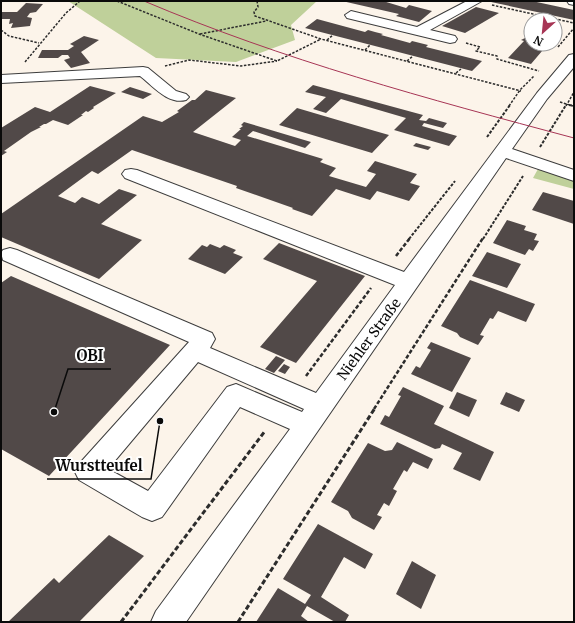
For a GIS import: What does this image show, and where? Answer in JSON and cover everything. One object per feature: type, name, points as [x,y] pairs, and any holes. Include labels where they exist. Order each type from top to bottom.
[{"type":"street","points":[[419,32],[474,1]]},
{"type":"street","points":[[351,15],[450,39]]},
{"type":"street","name":"Niehler Straße","points":[[168,622],[409,282],[494,146],[542,96],[564,55]]},
{"type":"street","points":[[1,79],[143,71],[171,94],[181,97]]},
{"type":"street","points":[[494,146],[574,176]]},
{"type":"street","points":[[131,174],[409,282]]},
{"type":"street","points":[[10,255],[204,339],[89,472],[152,508],[243,386]]},
{"type":"street","points":[[194,351],[243,386],[314,415]]},
{"type":"path","points":[[1,79],[19,70],[66,13],[80,1]]},
{"type":"path","points":[[117,1],[200,34],[277,61]]},
{"type":"path","points":[[257,1],[258,7],[254,12],[255,16],[267,21],[321,39],[520,90]]},
{"type":"path","points":[[474,1],[524,12]]},
{"type":"path","points":[[510,9],[513,6]]},
{"type":"path","points":[[563,20],[574,23]]},
{"type":"path","points":[[200,34],[267,21]]},
{"type":"path","points":[[564,55],[574,28]]},
{"type":"path","points":[[1,30],[9,36],[39,44]]},
{"type":"path","points":[[326,40],[333,35]]},
{"type":"path","points":[[143,71],[189,60],[240,66],[277,61],[321,39]]},
{"type":"path","points":[[450,39],[480,47],[476,51],[497,56],[496,59],[539,71]]},
{"type":"path","points":[[364,50],[370,45]]},
{"type":"path","points":[[406,61],[412,56]]},
{"type":"path","points":[[494,146],[520,90],[544,65]]},
{"type":"path","points":[[456,74],[461,69]]},
{"type":"path","points":[[238,622],[532,161],[574,92]]},
{"type":"path","points":[[566,103],[574,106]]},
{"type":"path","points":[[121,622],[384,272],[458,177]]},
{"type":"green space","points":[[68,1],[317,1],[291,25],[295,40],[236,62],[156,58]]},
{"type":"green space","points":[[538,169],[574,179],[574,189],[533,178]]},
{"type":"building","points":[[342,1],[383,1],[406,8],[409,5],[432,11],[419,22],[396,16],[399,14]]},
{"type":"building","points":[[532,1],[574,10],[574,20],[563,18],[563,12],[537,12],[491,2]]},
{"type":"building","points":[[26,3],[43,4],[36,12],[30,13],[27,17],[32,18],[30,26],[11,28],[13,23],[9,24],[10,19],[1,19],[1,12],[17,12]]},
{"type":"building","points":[[476,7],[499,13],[465,33],[442,26]]},
{"type":"building","points":[[317,19],[365,32],[368,30],[410,43],[412,41],[428,45],[426,47],[482,61],[472,71],[305,28]]},
{"type":"building","points":[[84,36],[99,40],[81,52],[90,63],[71,68],[64,60],[70,58],[68,55],[62,55],[58,58],[38,58],[42,50],[68,50],[74,46],[70,44]]},
{"type":"building","points":[[523,42],[523,52],[541,52],[531,64],[508,58]]},
{"type":"building","points":[[313,85],[423,115],[419,120],[426,121],[429,118],[447,123],[443,128],[424,123],[422,126],[457,136],[449,146],[394,130],[406,118],[341,99],[326,113],[313,109],[326,97],[305,92]]},
{"type":"building","points":[[90,86],[116,93],[93,107],[94,108],[88,112],[86,111],[81,115],[83,115],[68,125],[53,120],[44,124],[4,151],[7,152],[1,156],[1,128],[35,107],[50,112]]},
{"type":"building","points":[[130,87],[152,94],[143,99],[121,92]]},
{"type":"building","points":[[206,90],[236,98],[193,132],[235,146],[241,140],[232,137],[241,129],[239,129],[243,126],[241,125],[244,122],[311,142],[305,148],[253,131],[247,136],[323,159],[320,162],[336,168],[329,176],[366,187],[376,174],[367,171],[375,161],[417,174],[410,183],[420,186],[409,201],[377,191],[370,200],[336,189],[312,216],[236,188],[237,186],[132,150],[98,174],[92,171],[58,196],[75,203],[82,197],[99,204],[119,189],[137,195],[101,224],[142,240],[99,279],[1,237],[1,214],[143,116],[162,122],[179,112],[177,111],[192,100],[195,100]]},
{"type":"building","points":[[297,108],[389,135],[372,153],[279,125]]},
{"type":"building","points":[[416,143],[431,147],[428,150],[413,146]]},
{"type":"building","points":[[543,192],[574,201],[574,224],[532,210]]},
{"type":"building","points":[[507,220],[526,226],[524,230],[537,234],[534,240],[539,241],[533,251],[529,249],[525,255],[493,243]]},
{"type":"building","points":[[279,243],[365,276],[296,363],[260,347],[317,281],[263,259]]},
{"type":"building","points":[[210,244],[220,248],[224,245],[236,250],[233,253],[243,257],[225,274],[188,259],[202,245],[207,247]]},
{"type":"building","points":[[487,252],[521,264],[507,288],[472,276]]},
{"type":"building","points":[[11,276],[170,345],[49,476],[1,449],[1,283]]},
{"type":"building","points":[[470,280],[535,304],[526,322],[498,311],[493,319],[490,318],[480,335],[484,336],[478,345],[441,326]]},
{"type":"building","points":[[431,342],[471,358],[452,392],[411,374],[416,366],[420,368],[431,350],[427,348]]},
{"type":"building","points":[[276,356],[285,360],[274,373],[265,369]]},
{"type":"building","points":[[284,364],[290,367],[285,374],[278,371]]},
{"type":"building","points":[[403,387],[444,406],[434,424],[494,452],[480,481],[453,469],[462,453],[442,444],[440,448],[435,449],[380,424],[385,415],[389,417],[401,396],[398,395]]},
{"type":"building","points":[[457,392],[477,400],[469,417],[449,408]]},
{"type":"building","points":[[506,392],[525,400],[519,412],[500,404]]},
{"type":"building","points":[[397,442],[433,459],[428,469],[413,462],[407,472],[404,470],[393,489],[397,491],[389,506],[384,503],[377,515],[382,517],[374,530],[352,518],[348,511],[331,502],[368,443],[385,451],[392,450]]},
{"type":"building","points":[[318,524],[373,554],[365,569],[344,557],[321,597],[349,615],[345,622],[335,622],[307,606],[301,616],[309,622],[256,622],[278,588],[305,604],[311,595],[283,579]]},
{"type":"building","points":[[109,535],[144,556],[79,622],[8,622],[54,578],[59,583]]},
{"type":"building","points":[[412,561],[436,575],[421,609],[396,594]]},
{"type":"tram line","points":[[144,1],[249,42],[356,77],[574,138]]},
{"type":"place","name":"OBI","points":[[54,412]]},
{"type":"place","name":"Wurstteufel","points":[[160,421]]}]
